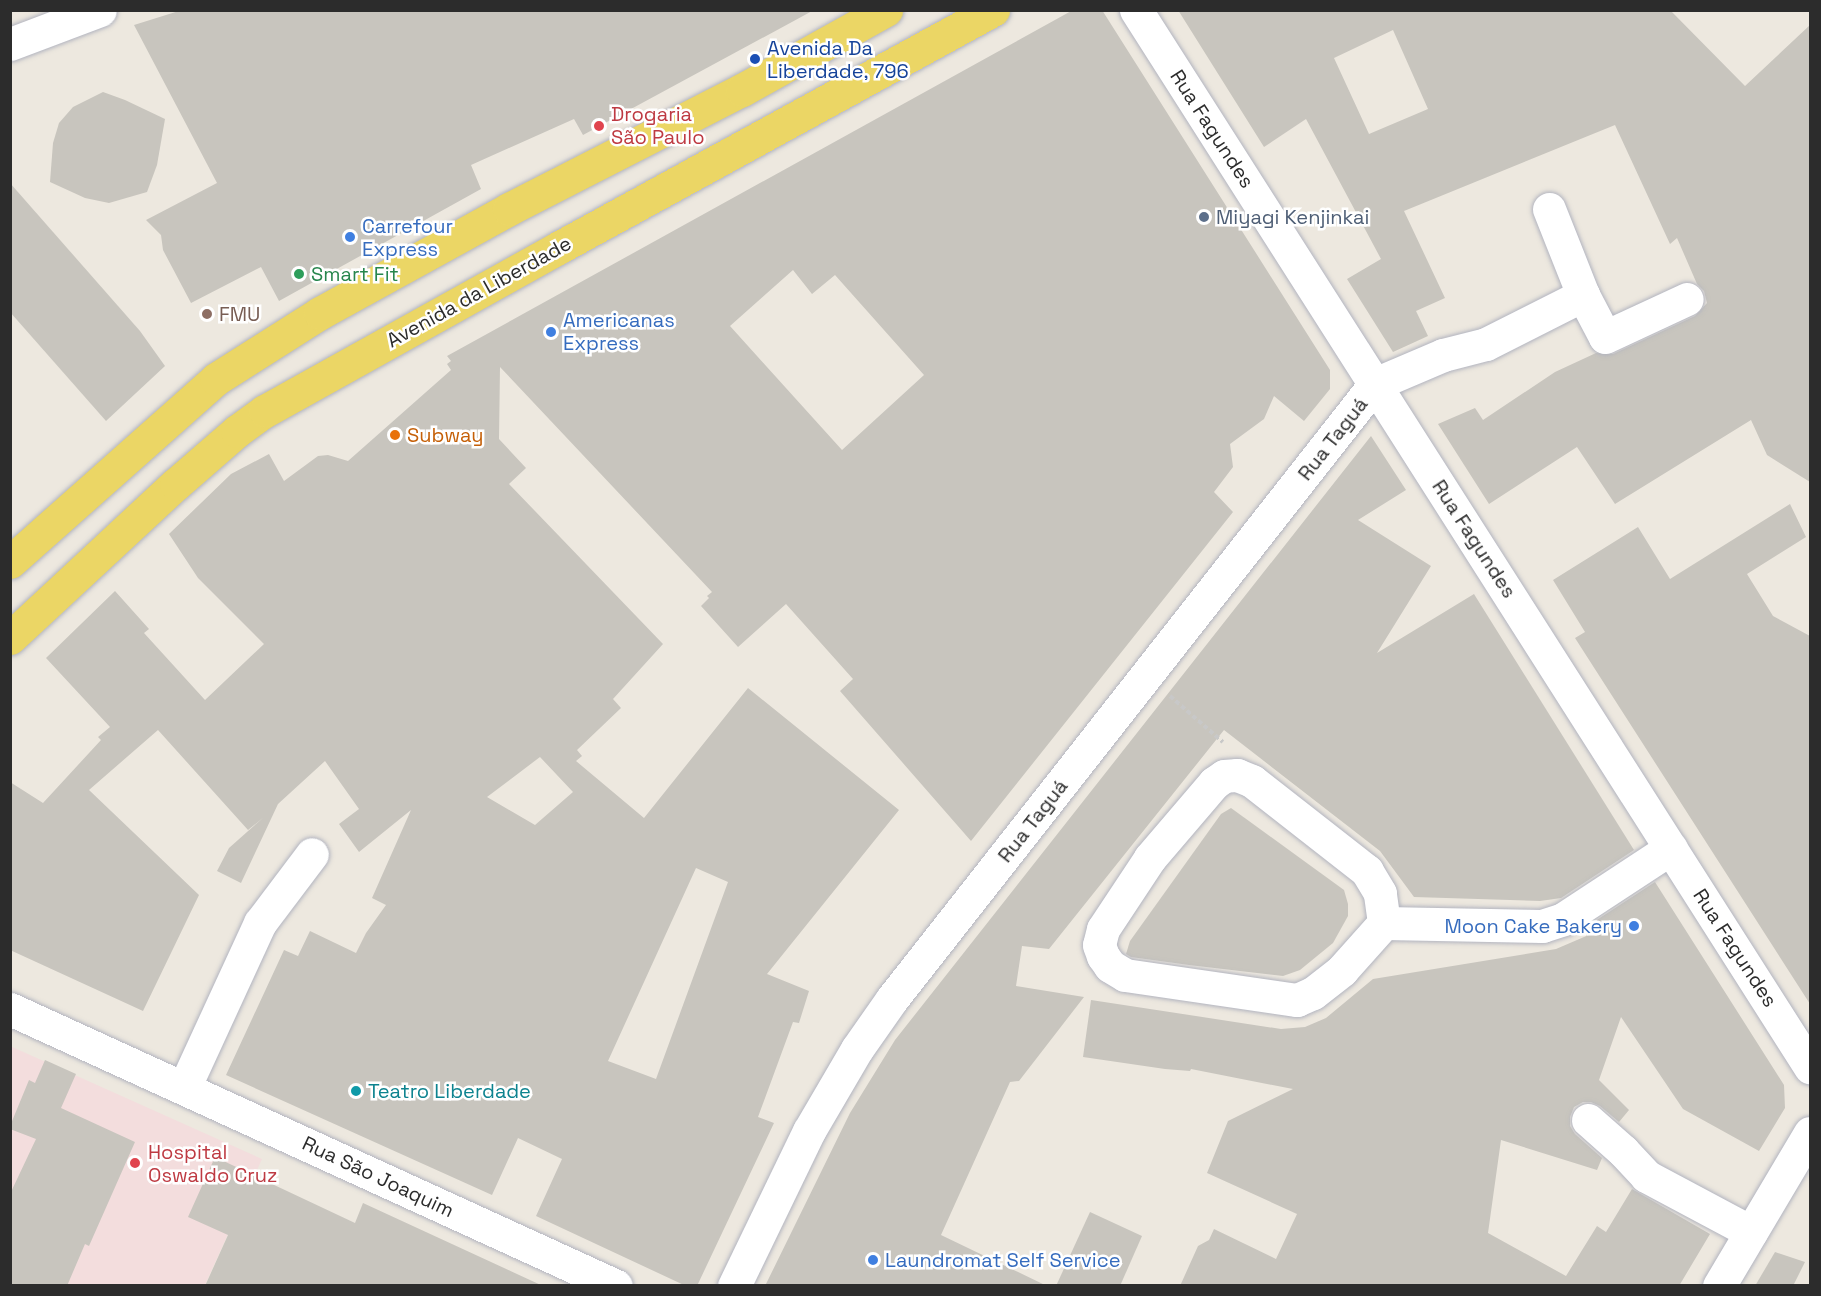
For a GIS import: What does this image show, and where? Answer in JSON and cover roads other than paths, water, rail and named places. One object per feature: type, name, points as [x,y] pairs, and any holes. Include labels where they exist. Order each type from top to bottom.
[{"type":"main road","points":[[10,562],[206,388],[320,313],[509,208],[742,90],[886,10]]},
{"type":"main road","name":"Avenida da Liberdade","points":[[10,638],[237,431],[265,411],[980,14]]},
{"type":"main road","points":[[206,388],[201,403],[210,418],[222,431],[237,431]]},
{"type":"street","points":[[10,44],[100,10]]},
{"type":"street","name":"Rua Fagundes","points":[[1136,10],[1810,1067]]},
{"type":"street","points":[[1549,209],[1583,295],[1605,337],[1687,299]]},
{"type":"street","points":[[1375,384],[1443,355],[1486,344],[1583,295]]},
{"type":"street","name":"Rua Taguá","points":[[734,1286],[809,1131],[857,1049],[892,999],[1375,384]]},
{"type":"street","points":[[1384,923],[1380,893],[1367,871],[1252,781],[1237,776],[1224,776],[1214,783],[1150,858],[1103,928],[1099,945],[1102,956],[1110,966],[1125,975],[1297,1000],[1312,993],[1342,970],[1384,923],[1542,926],[1563,919],[1671,848]]},
{"type":"street","points":[[184,1088],[260,923],[312,854]]},
{"type":"street","name":"Rua São Joaquim","points":[[10,1009],[616,1286]]},
{"type":"street","points":[[1588,1120],[1646,1176],[1751,1232]]},
{"type":"street","points":[[1719,1286],[1810,1133]]},
{"type":"place","name":"Avenida Da Liberdade, 796","points":[[755,59]]},
{"type":"place","name":"Drogaria São Paulo","points":[[599,126]]},
{"type":"place","name":"Miyagi Kenjinkai","points":[[1204,217]]},
{"type":"place","name":"Carrefour Express","points":[[350,237]]},
{"type":"place","name":"Smart Fit","points":[[299,274]]},
{"type":"place","name":"FMU","points":[[207,314]]},
{"type":"place","name":"Americanas Express","points":[[551,332]]},
{"type":"place","name":"Subway","points":[[395,435]]},
{"type":"place","name":"Moon Cake Bakery","points":[[1634,926]]},
{"type":"place","name":"Teatro Liberdade","points":[[356,1091]]},
{"type":"place","name":"Hospital Oswaldo Cruz","points":[[135,1163]]},
{"type":"place","name":"Laundromat Self Service","points":[[873,1260]]}]
